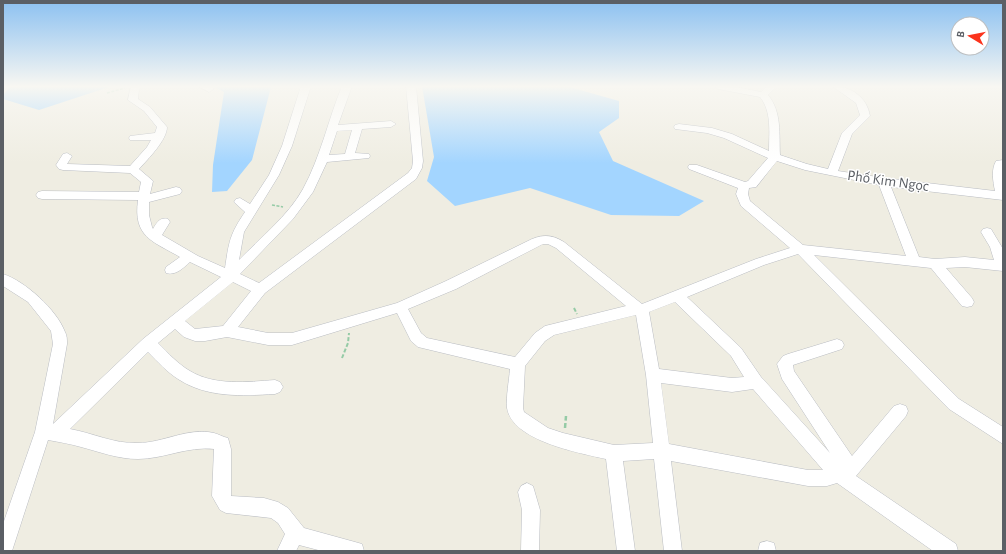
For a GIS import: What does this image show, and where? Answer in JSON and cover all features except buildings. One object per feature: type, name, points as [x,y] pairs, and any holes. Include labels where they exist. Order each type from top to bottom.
[{"type":"street","points":[[133,170],[151,149],[162,130],[162,127],[150,112]]},
{"type":"street","points":[[230,276],[235,241],[238,232],[277,170],[287,146],[298,112]]},
{"type":"street","points":[[48,433],[148,343],[230,276],[289,216],[307,192],[323,159],[338,112]]},
{"type":"street","points":[[227,331],[260,289],[412,176],[417,168],[418,161],[413,112]]},
{"type":"street","points":[[693,166],[744,186],[752,184],[775,157],[773,112]]},
{"type":"street","points":[[832,173],[847,133],[865,116],[864,112]]},
{"type":"street","points":[[332,128],[391,124]]},
{"type":"street","points":[[349,157],[358,126]]},
{"type":"street","name":"Phố Kim Ngọc","points":[[679,127],[708,130],[728,136],[775,157],[806,167],[832,173],[884,182],[1002,195]]},
{"type":"street","points":[[134,138],[159,136]]},
{"type":"street","points":[[66,156],[61,165],[63,167],[133,170],[152,178],[144,198],[142,211],[145,228],[154,237],[188,257],[260,289]]},
{"type":"street","points":[[323,159],[365,156]]},
{"type":"street","points":[[1000,163],[998,174],[1002,195]]},
{"type":"street","points":[[884,182],[914,261]]},
{"type":"street","points":[[744,186],[742,194],[745,203],[800,249],[946,397],[954,404],[1003,436]]},
{"type":"street","points":[[42,195],[144,198],[176,191]]},
{"type":"street","points":[[240,202],[252,211]]},
{"type":"street","points":[[154,237],[164,222]]},
{"type":"street","points":[[900,411],[845,472],[827,478],[808,478],[662,451],[614,452],[563,441],[543,434],[518,417],[515,408],[518,364],[540,337],[550,330],[640,310],[760,262],[800,249],[934,264],[965,262],[1003,266],[996,246],[987,232]]},
{"type":"street","points":[[176,321],[189,333],[195,335],[205,335],[227,331],[276,340],[292,339],[400,307],[451,285],[542,239],[550,239],[560,245],[640,310],[643,315],[653,375],[672,551]]},
{"type":"street","points":[[172,270],[188,257]]},
{"type":"street","points":[[934,264],[967,302]]},
{"type":"street","points":[[3,279],[33,298],[59,333],[60,344],[48,433],[3,551]]},
{"type":"street","points":[[676,295],[736,352],[756,382],[845,472],[949,551]]},
{"type":"street","points":[[400,307],[416,337],[423,343],[518,364]]},
{"type":"street","points":[[148,343],[184,375],[198,383],[243,389],[275,387]]},
{"type":"street","points":[[837,345],[788,360],[784,364],[787,374],[845,472]]},
{"type":"street","points":[[653,375],[732,385],[756,382]]},
{"type":"street","points":[[48,433],[133,451],[144,451],[189,442],[215,440],[222,444],[223,449],[222,496],[226,504],[273,509],[281,513],[295,534],[355,551]]},
{"type":"street","points":[[614,452],[626,551]]},
{"type":"street","points":[[527,492],[531,510],[530,551]]},
{"type":"street","points":[[286,551],[295,534]]},
{"type":"path","points":[[342,358],[348,344],[350,332],[346,323]]},
{"type":"water","points":[[221,112],[265,112],[252,160],[227,191],[212,192],[213,165]]},
{"type":"water","points":[[426,112],[619,112],[619,118],[599,132],[613,161],[704,201],[679,216],[611,215],[530,188],[455,206],[427,181],[434,157]]}]
